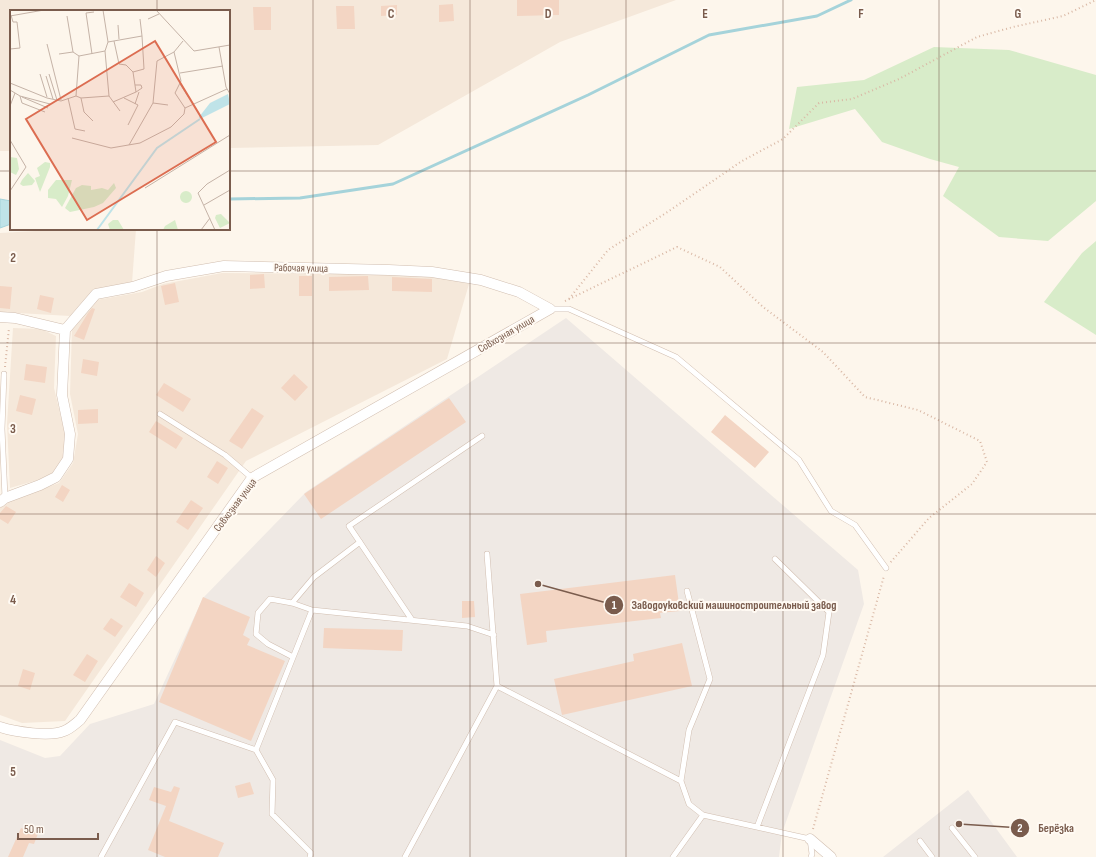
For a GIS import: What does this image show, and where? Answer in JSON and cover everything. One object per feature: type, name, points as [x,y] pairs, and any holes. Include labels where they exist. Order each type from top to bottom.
[{"type":"street","name":"Рабочая улица","points":[[65,330],[96,294],[133,287],[166,276],[224,266],[432,272],[481,280],[519,292],[550,309]]},
{"type":"street","name":"Совхозная улица","points":[[0,726],[7,729],[48,735],[65,731],[80,720],[252,478],[550,309]]},
{"type":"street","points":[[2,500],[56,478],[68,459],[70,434],[62,395],[65,330],[5,317]]},
{"type":"street","points":[[810,839],[831,857]]},
{"type":"lane","points":[[550,309],[569,309],[676,358],[798,460],[831,511],[855,525],[886,568]]},
{"type":"lane","points":[[2,500],[4,374]]},
{"type":"lane","points":[[160,414],[225,455],[252,478]]},
{"type":"lane","points":[[412,620],[349,526],[482,436]]},
{"type":"lane","points":[[292,603],[314,577],[360,542]]},
{"type":"lane","points":[[406,857],[498,686],[487,554]]},
{"type":"lane","points":[[757,827],[823,655],[829,612],[775,559]]},
{"type":"lane","points":[[687,591],[710,679],[689,730],[681,781],[689,804],[703,815],[810,839],[811,857]]},
{"type":"lane","points":[[293,657],[268,644],[256,634],[258,613],[270,599],[292,603],[312,610],[467,626],[494,635]]},
{"type":"lane","points":[[256,750],[312,610]]},
{"type":"lane","points":[[498,686],[681,781]]},
{"type":"lane","points":[[101,857],[174,722],[256,750],[273,780],[272,814],[311,853],[310,857]]},
{"type":"lane","points":[[673,857],[703,815]]},
{"type":"lane","points":[[952,828],[975,857]]},
{"type":"lane","points":[[920,841],[932,857]]},
{"type":"path","points":[[568,300],[608,250],[742,162],[783,139],[819,103],[852,100],[899,79],[977,37],[1063,16],[1096,0]]},
{"type":"path","points":[[550,309],[677,248],[720,267],[763,306],[823,352],[866,397],[918,410],[980,441],[987,462],[972,484],[930,518],[886,568],[810,839]]},
{"type":"path","points":[[4,374],[5,317]]},
{"type":"shaded area","points":[[0,0],[676,0],[560,42],[378,145],[230,148],[230,10],[10,10],[10,151],[0,151]]},
{"type":"shaded area","points":[[53,230],[136,230],[132,283],[92,291],[70,316],[0,312],[0,233]]},
{"type":"shaded area","points":[[222,273],[436,276],[469,284],[447,359],[246,461],[65,721],[22,723],[0,715],[0,508],[7,502],[59,483],[73,463],[78,434],[70,394],[72,328],[96,300],[142,292],[163,284]]},
{"type":"shaded area","points":[[566,318],[858,570],[864,604],[782,833],[779,857],[0,857],[0,740],[45,758],[60,756],[90,724],[154,704],[203,598],[306,492]]},
{"type":"shaded area","points":[[13,328],[41,329],[56,336],[54,388],[65,434],[63,458],[52,476],[10,488],[7,424]]},
{"type":"shaded area","points":[[968,790],[1017,857],[883,857]]},
{"type":"green space","points":[[934,47],[1009,50],[1096,75],[1096,201],[1048,241],[999,237],[943,196],[959,167],[930,159],[882,142],[855,109],[789,129],[797,87],[864,80]]},
{"type":"green space","points":[[1096,241],[1096,335],[1044,302],[1082,253]]},
{"type":"water","points":[[0,199],[10,201],[10,224],[0,228]]},
{"type":"building","points":[[517,0],[559,0],[559,15],[517,16]]},
{"type":"building","points":[[453,4],[454,21],[439,22],[439,5]]},
{"type":"building","points":[[397,5],[397,15],[381,16],[381,6]]},
{"type":"building","points":[[336,6],[354,6],[355,29],[337,29]]},
{"type":"building","points":[[253,7],[271,7],[271,30],[254,30]]},
{"type":"building","points":[[264,274],[265,288],[250,289],[250,275]]},
{"type":"building","points":[[299,276],[312,276],[312,296],[299,296]]},
{"type":"building","points":[[368,276],[369,290],[329,291],[329,277]]},
{"type":"building","points":[[392,277],[432,279],[432,292],[392,291]]},
{"type":"building","points":[[175,283],[179,302],[165,305],[161,286]]},
{"type":"building","points":[[0,286],[12,287],[10,309],[0,308]]},
{"type":"building","points":[[40,295],[54,298],[51,313],[37,309]]},
{"type":"building","points":[[92,308],[95,309],[84,340],[74,336],[88,313]]},
{"type":"building","points":[[83,359],[99,362],[97,376],[81,373]]},
{"type":"building","points":[[26,364],[47,367],[45,383],[24,380]]},
{"type":"building","points":[[294,374],[308,387],[295,401],[281,388]]},
{"type":"building","points":[[164,383],[191,399],[183,412],[156,395]]},
{"type":"building","points":[[20,395],[36,399],[32,415],[16,411]]},
{"type":"building","points":[[449,398],[466,422],[321,519],[304,494]]},
{"type":"building","points":[[252,408],[264,416],[242,449],[229,441]]},
{"type":"building","points":[[98,409],[98,423],[78,424],[78,410]]},
{"type":"building","points":[[725,415],[769,452],[755,468],[711,432]]},
{"type":"building","points":[[156,421],[183,438],[176,449],[149,432]]},
{"type":"building","points":[[217,461],[228,468],[218,484],[207,477]]},
{"type":"building","points":[[62,485],[70,490],[63,502],[55,497]]},
{"type":"building","points":[[191,500],[203,508],[188,530],[176,522]]},
{"type":"building","points":[[6,506],[16,512],[8,524],[0,519],[0,513]]},
{"type":"building","points":[[156,556],[165,563],[156,577],[147,570]]},
{"type":"building","points":[[675,575],[680,611],[660,613],[661,618],[546,631],[547,642],[527,645],[520,594]]},
{"type":"building","points":[[129,583],[144,593],[136,607],[120,597]]},
{"type":"building","points":[[203,597],[250,617],[243,635],[250,639],[247,645],[285,661],[251,741],[159,702]]},
{"type":"building","points":[[462,601],[474,601],[475,617],[462,618]]},
{"type":"building","points":[[111,618],[123,626],[115,637],[103,629]]},
{"type":"building","points":[[324,628],[403,630],[402,651],[323,648]]},
{"type":"building","points":[[682,643],[692,686],[562,715],[554,679],[634,661],[633,654]]},
{"type":"building","points":[[87,654],[98,661],[85,682],[73,675]]},
{"type":"building","points":[[23,669],[35,673],[30,690],[18,686]]},
{"type":"building","points":[[250,782],[254,794],[238,798],[235,786]]},
{"type":"building","points":[[174,786],[180,788],[169,821],[224,843],[218,857],[165,857],[148,850],[166,806],[149,800],[154,787],[171,792]]},
{"type":"building","points":[[28,826],[39,831],[34,844],[29,843],[23,857],[8,857],[21,828],[26,830]]},
{"type":"waterway","points":[[230,199],[300,198],[393,184],[588,95],[709,35],[817,16],[851,0]]},
{"type":"place","name":"Заводоуковский машиностроительный завод","points":[[538,584]]},
{"type":"place","name":"Берёзка","points":[[959,824]]}]
